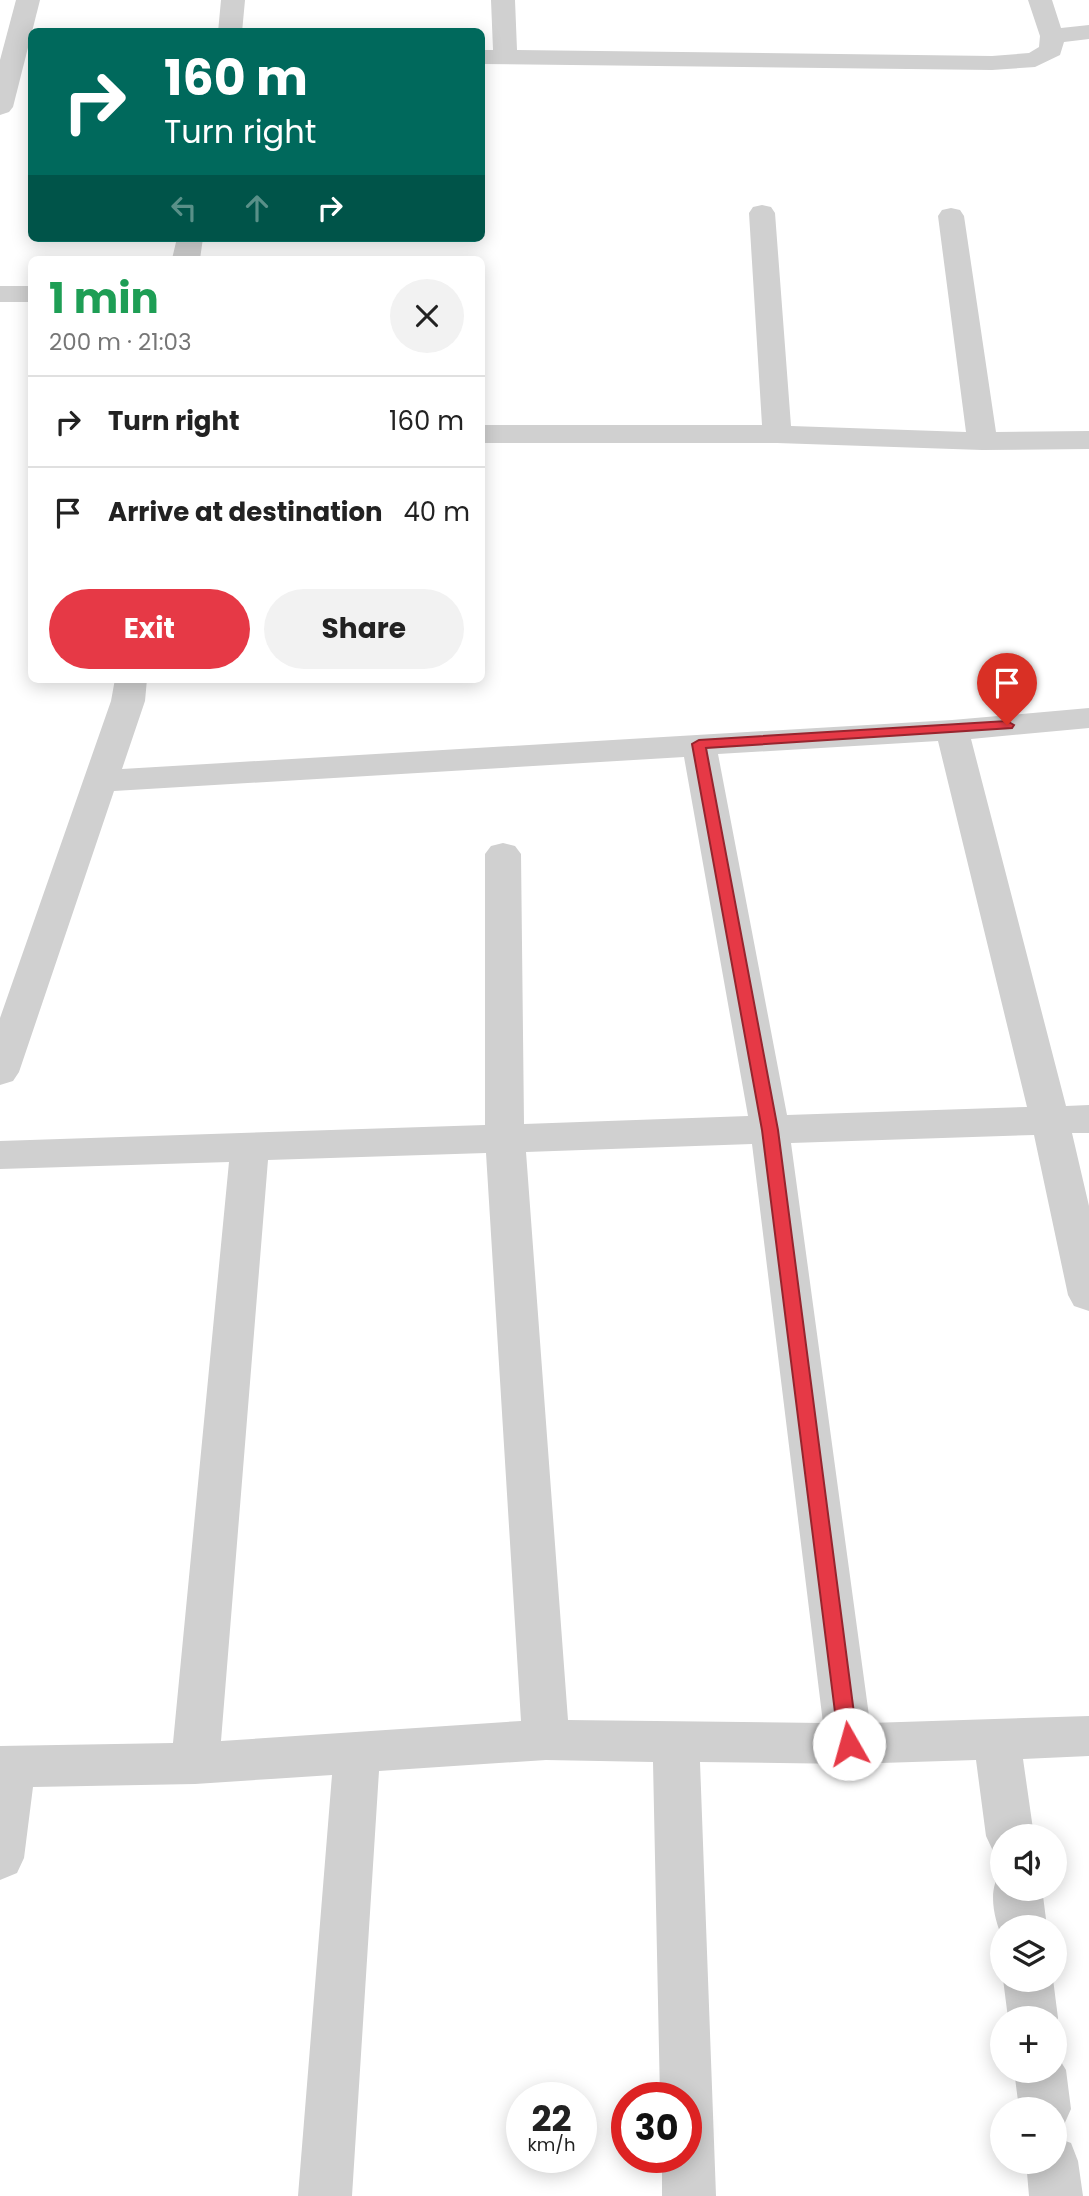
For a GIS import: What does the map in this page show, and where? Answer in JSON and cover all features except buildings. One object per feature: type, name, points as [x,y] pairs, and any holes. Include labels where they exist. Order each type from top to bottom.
[{"type":"street","points":[[0,107],[28,0]]},
{"type":"street","points":[[230,28],[233,0]]},
{"type":"street","points":[[503,0],[493,57],[992,63],[1035,60],[1051,50],[1052,36],[1040,0]]},
{"type":"street","points":[[1052,36],[1089,32]]},
{"type":"street","points":[[762,213],[777,435]]},
{"type":"street","points":[[951,216],[982,441]]},
{"type":"street","points":[[0,294],[28,294]]},
{"type":"street","points":[[485,434],[1089,440]]},
{"type":"street","points":[[0,1072],[128,701],[130,683]]},
{"type":"street","points":[[100,781],[952,730],[1089,718]]},
{"type":"street","points":[[952,730],[1050,1121],[1089,1295]]},
{"type":"street","points":[[699,744],[770,1130],[849,1744]]},
{"type":"street","points":[[503,854],[505,1138],[546,1740]]},
{"type":"street","points":[[0,1154],[1089,1119]]},
{"type":"street","points":[[195,1763],[250,1146]]},
{"type":"street","points":[[0,1858],[6,1767],[195,1763],[546,1740],[849,1744],[1089,1736]]},
{"type":"street","points":[[997,1739],[1008,1824]]},
{"type":"street","points":[[676,1742],[690,2196]]},
{"type":"street","points":[[325,2196],[357,1752]]},
{"type":"street","points":[[1053,2174],[1056,2196]]},
{"type":"route","points":[[849,1744],[770,1130],[699,744],[1007,725]]}]
